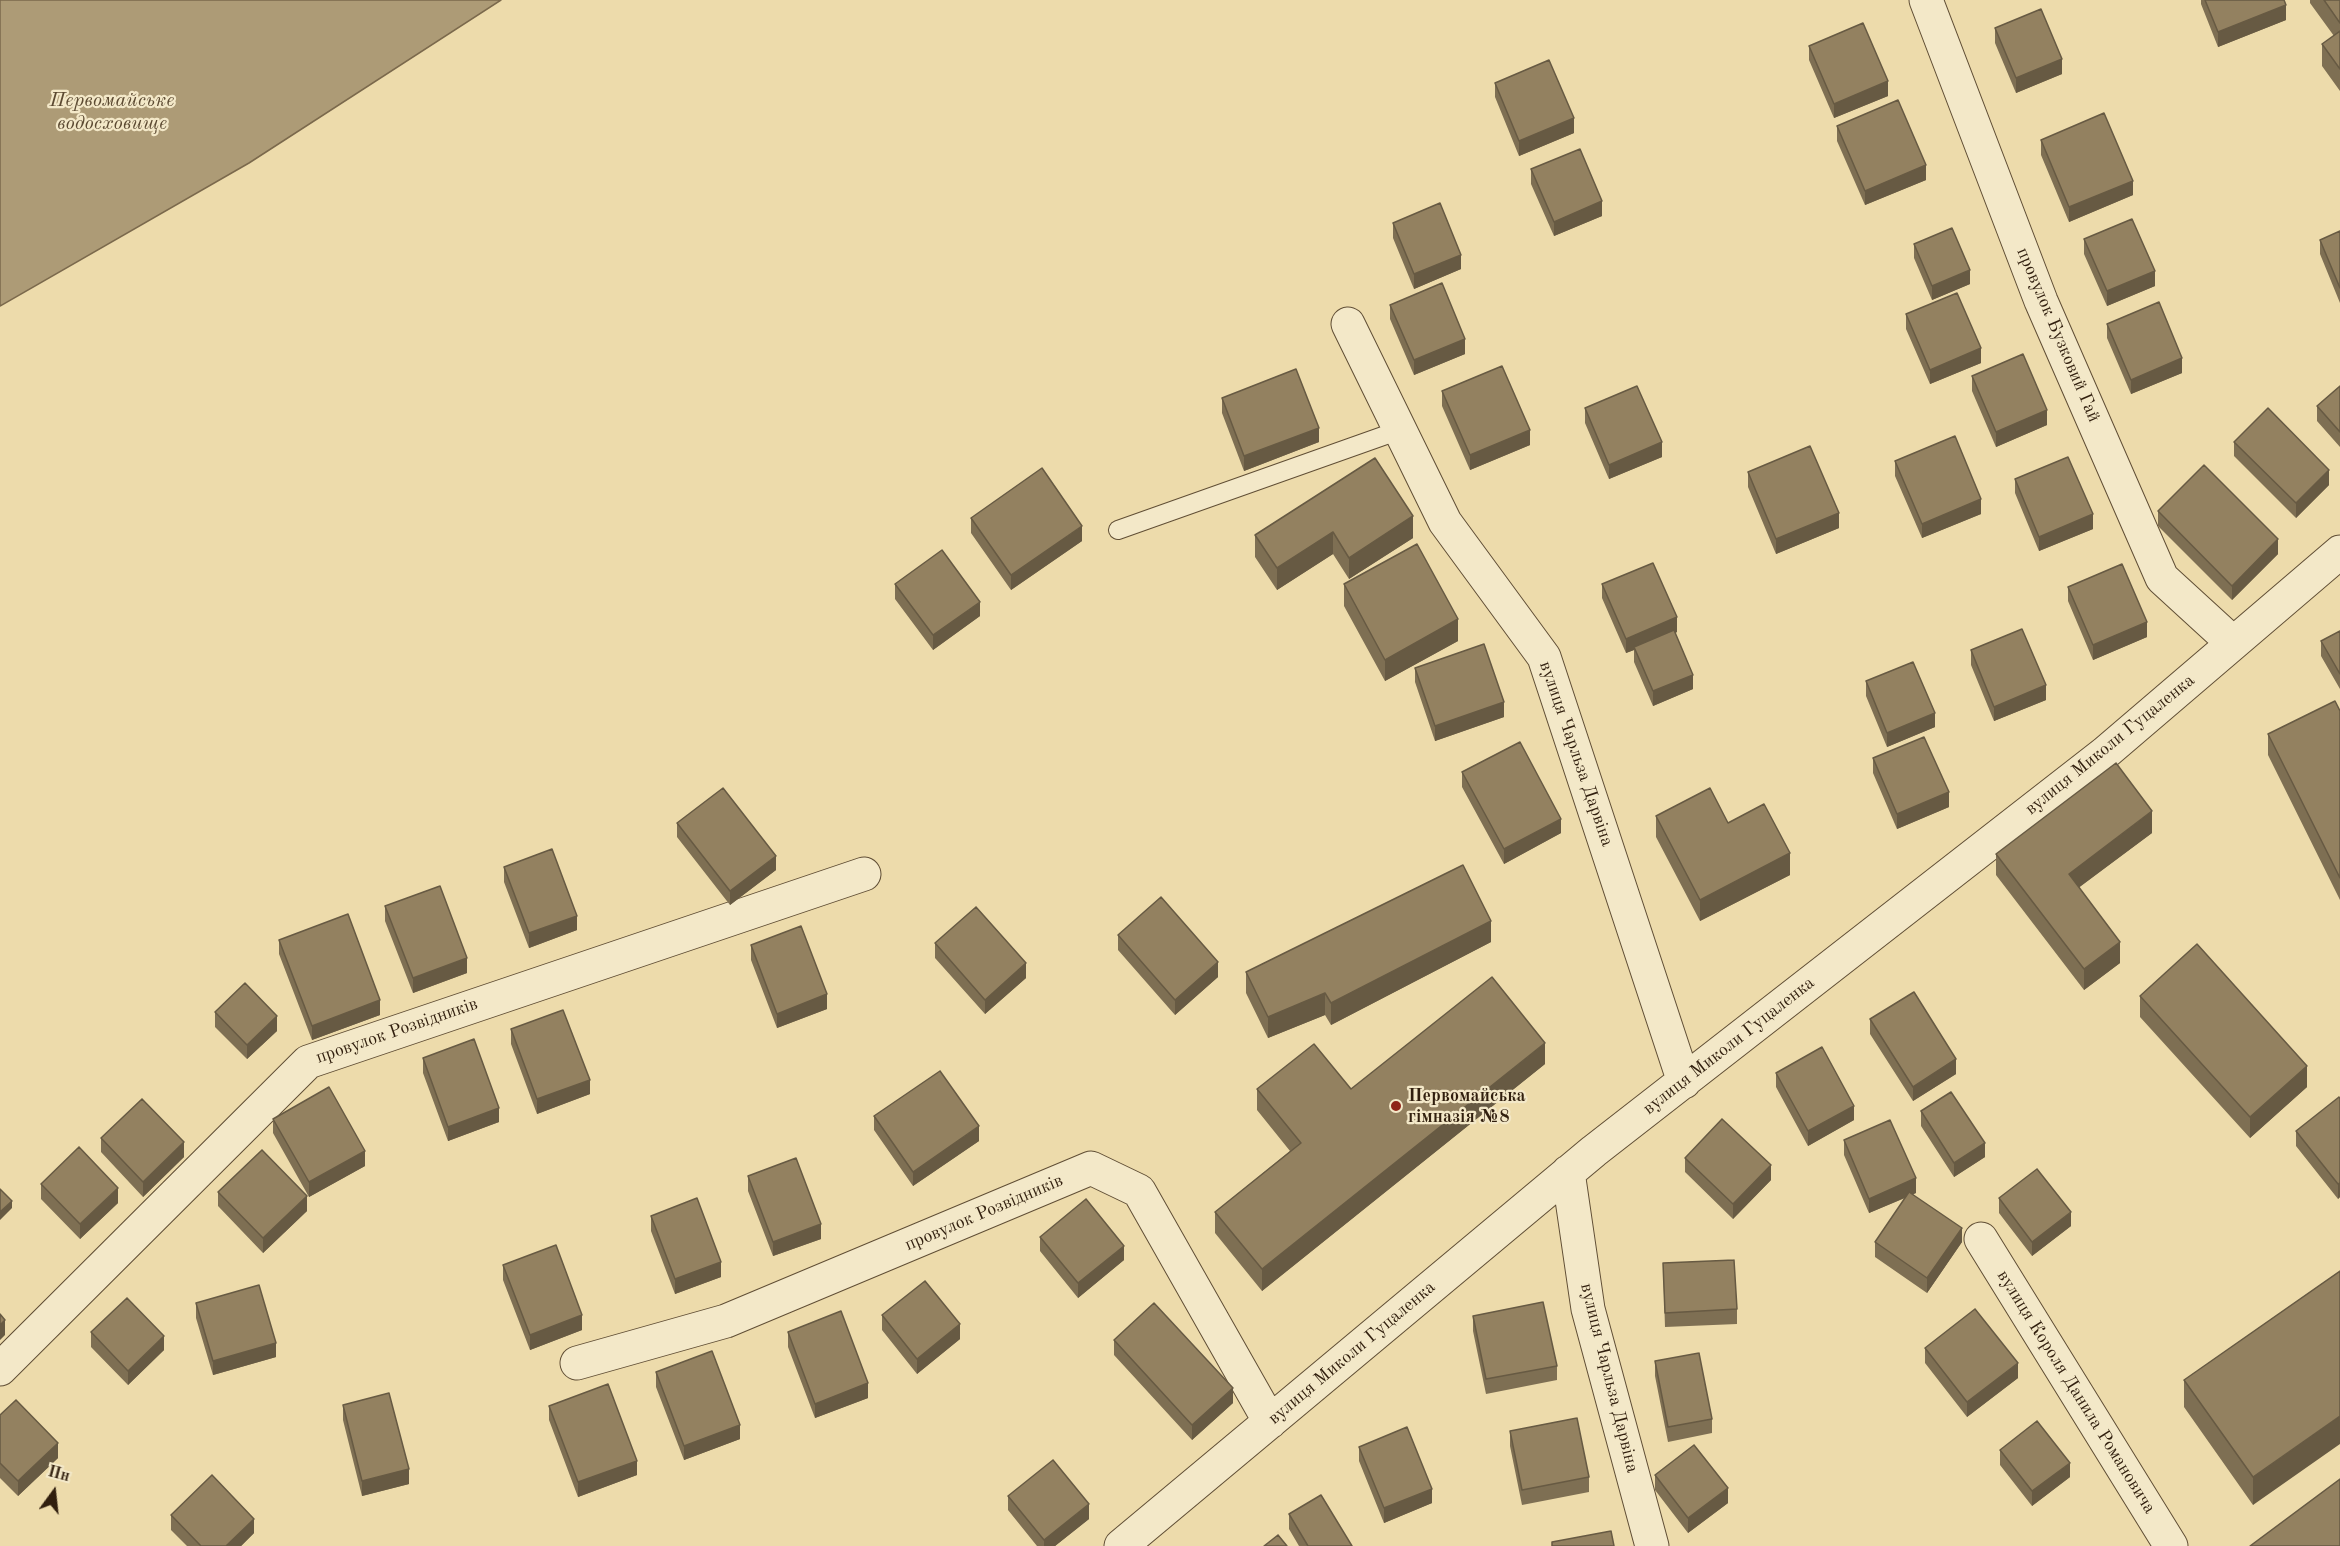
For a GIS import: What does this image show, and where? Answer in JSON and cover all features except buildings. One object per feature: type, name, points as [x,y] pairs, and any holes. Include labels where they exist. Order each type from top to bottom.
[{"type":"street","name":"провулок Бузковий Гай","points":[[1926,0],[2041,301],[2162,578],[2233,643]]},
{"type":"street","name":"вулиця Чарльза Дарвіна","points":[[1348,324],[1445,522],[1544,657],[1684,1082]]},
{"type":"street","name":"вулиця Миколи Гуцаленка","points":[[1121,1546],[1568,1173],[2105,753],[2340,552]]},
{"type":"street","name":"провулок Розвідників","points":[[0,1369],[308,1062],[864,874]]},
{"type":"street","name":"провулок Розвідників","points":[[577,1363],[726,1321],[1091,1168],[1139,1191],[1270,1422]]},
{"type":"street","name":"вулиця Чарльза Дарвіна","points":[[1568,1173],[1588,1309],[1652,1546]]},
{"type":"street","name":"вулиця Короля Данила Романовича","points":[[1981,1239],[2171,1546]]},
{"type":"lane","points":[[1118,530],[1400,430]]},
{"type":"water","name":"Первомайське водосховище","points":[[0,0],[501,0],[249,163],[0,306]]},
{"type":"place","name":"Первомайська гімназія №8","points":[[1396,1106]]}]
